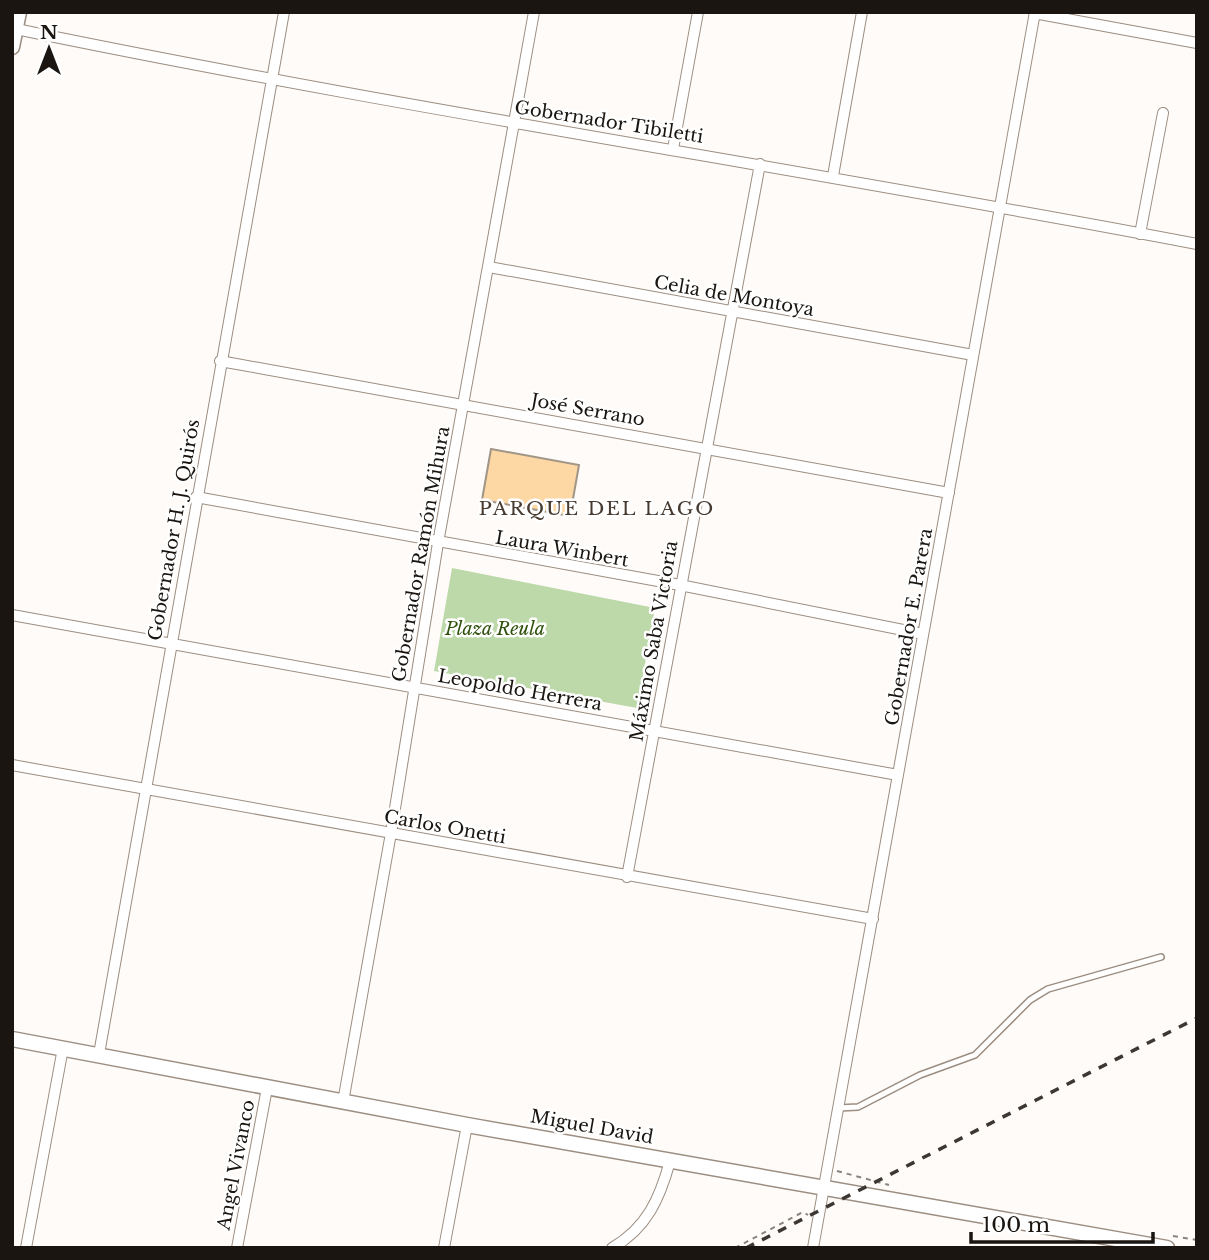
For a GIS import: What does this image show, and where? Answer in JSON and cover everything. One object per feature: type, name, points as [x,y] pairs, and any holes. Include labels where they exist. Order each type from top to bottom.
[{"type":"street","points":[[12,47],[19,12]]},
{"type":"street","name":"Gobernador H. J. Quirós","points":[[99,1054],[284,12]]},
{"type":"street","name":"Gobernador Ramón Mihura","points":[[343,1102],[391,833],[438,543],[534,12]]},
{"type":"street","points":[[673,149],[698,12]]},
{"type":"street","points":[[833,176],[862,12]]},
{"type":"street","points":[[1034,13],[1197,43]]},
{"type":"street","name":"Gobernador E. Parera","points":[[813,1248],[1034,13]]},
{"type":"street","name":"Gobernador Tibiletti","points":[[16,29],[272,80],[760,163],[1197,244]]},
{"type":"street","points":[[1140,234],[1163,113]]},
{"type":"street","name":"Máximo Saba Victoria","points":[[627,877],[760,163]]},
{"type":"street","name":"Celia de Montoya","points":[[489,267],[973,355]]},
{"type":"street","name":"José Serrano","points":[[220,361],[949,493]]},
{"type":"street","name":"Laura Winbert","points":[[196,497],[680,585],[923,634]]},
{"type":"street","name":"Leopoldo Herrera","points":[[12,615],[898,775]]},
{"type":"street","name":"Carlos Onetti","points":[[12,765],[873,919]]},
{"type":"street","name":"Miguel David","points":[[12,1039],[467,1125],[1167,1248]]},
{"type":"street","points":[[26,1248],[63,1048]]},
{"type":"street","name":"Angel Vivanco","points":[[237,1248],[267,1088]]},
{"type":"street","points":[[444,1248],[467,1125]]},
{"type":"street","points":[[612,1248],[628,1239],[644,1223],[663,1188],[670,1161]]},
{"type":"lane","points":[[838,1108],[858,1107],[920,1075],[975,1055],[1030,1000],[1048,989],[1161,957]]},
{"type":"path","points":[[735,1248],[803,1212],[818,1218]]},
{"type":"green space","name":"Plaza Reula","points":[[452,568],[655,608],[637,708],[434,671]]},
{"type":"building","points":[[491,449],[579,465],[570,516],[482,500]]},
{"type":"railway","points":[[746,1248],[1197,1018]]},
{"type":"district","name":"PARQUE DEL LAGO","points":[[597,508]]}]
